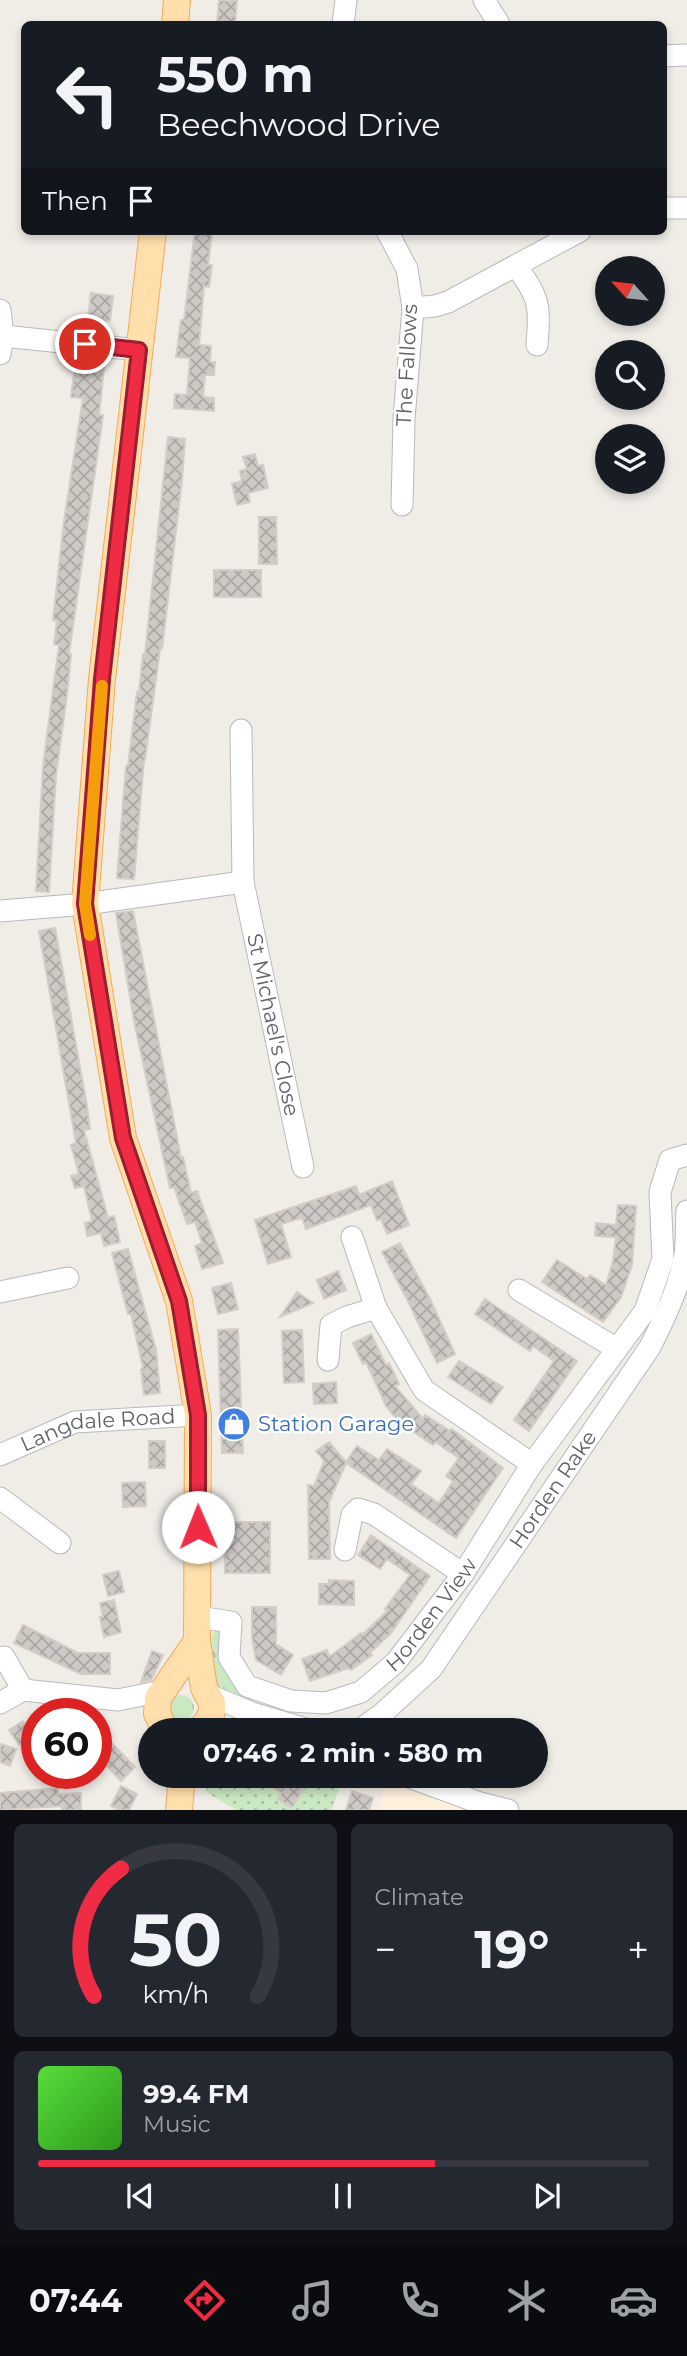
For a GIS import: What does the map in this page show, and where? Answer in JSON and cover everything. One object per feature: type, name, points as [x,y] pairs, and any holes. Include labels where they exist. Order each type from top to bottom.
[{"type":"main road","points":[[175,21],[177,0]]},
{"type":"main road","points":[[153,235],[102,679],[85,904],[123,1138],[179,1301],[198,1415],[198,1629],[212,1711],[208,1718]]},
{"type":"main road","points":[[161,1718],[156,1706],[198,1629]]},
{"type":"main road","points":[[165,1688],[174,1681],[187,1680],[207,1692]]},
{"type":"main road","points":[[179,1810],[181,1788]]},
{"type":"street","points":[[343,21],[346,0]]},
{"type":"street","points":[[484,0],[497,21]]},
{"type":"street","points":[[667,56],[687,55]]},
{"type":"street","points":[[667,208],[687,208]]},
{"type":"street","name":"The Fallows","points":[[389,235],[407,269],[413,308],[404,419],[402,505]]},
{"type":"street","points":[[413,308],[428,308],[448,302],[573,235]]},
{"type":"street","points":[[516,266],[531,287],[538,304],[537,345]]},
{"type":"street","points":[[0,310],[2,345],[139,350]]},
{"type":"street","name":"St Michael's Close","points":[[241,730],[243,882],[303,1167]]},
{"type":"street","points":[[0,911],[85,904],[243,882]]},
{"type":"street","name":"Horden View","points":[[198,1629],[231,1622],[229,1657],[247,1686],[291,1701],[326,1703],[361,1692],[396,1662],[464,1574],[533,1464],[645,1311],[663,1259],[660,1192],[670,1160],[687,1155]]},
{"type":"street","name":"Horden Rake","points":[[376,1718],[431,1669],[650,1347],[671,1304],[681,1271],[685,1253],[687,1211]]},
{"type":"street","points":[[352,1237],[376,1308],[424,1390],[533,1464]]},
{"type":"street","points":[[0,1292],[68,1278]]},
{"type":"street","points":[[519,1290],[617,1349]]},
{"type":"street","points":[[328,1360],[331,1325],[376,1308]]},
{"type":"street","name":"Langdale Road","points":[[0,1455],[75,1422],[198,1415]]},
{"type":"street","points":[[0,1498],[60,1543]]},
{"type":"street","points":[[345,1550],[352,1515],[358,1509],[374,1514],[464,1574]]},
{"type":"street","points":[[4,1657],[23,1690]]},
{"type":"street","points":[[0,1703],[23,1690],[118,1700],[165,1688]]},
{"type":"street","points":[[207,1692],[269,1718]]},
{"type":"street","points":[[118,1700],[148,1718]]},
{"type":"street","points":[[236,1718],[252,1713]]},
{"type":"street","points":[[439,1788],[508,1810]]},
{"type":"shaded area","points":[[383,1788],[405,1788],[468,1810],[378,1810]]},
{"type":"green space","points":[[220,1624],[252,1698],[224,1689],[213,1679],[209,1662],[210,1650],[214,1633]]},
{"type":"green space","points":[[176,1696],[186,1696],[193,1703],[193,1713],[189,1718],[173,1718],[169,1713],[169,1703]]},
{"type":"green space","points":[[206,1788],[339,1788],[331,1810],[236,1810],[206,1792]]},
{"type":"building","points":[[219,0],[237,1],[235,21],[217,21]]},
{"type":"building","points":[[195,235],[212,235],[208,265],[212,265],[209,287],[204,286],[199,345],[211,346],[210,362],[215,362],[214,375],[205,375],[203,397],[214,398],[214,411],[174,408],[175,394],[187,395],[190,358],[176,357],[181,320],[184,320]]},
{"type":"building","points":[[91,293],[113,296],[110,321],[88,319]]},
{"type":"building","points":[[75,365],[104,368],[99,415],[103,415],[69,654],[67,695],[56,775],[49,892],[36,891],[43,766],[59,645],[54,644],[57,621],[53,620],[64,521],[83,398],[71,397]]},
{"type":"building","points":[[168,437],[185,439],[182,480],[162,649],[144,760],[134,879],[117,878],[126,766],[145,654]]},
{"type":"building","points":[[255,454],[258,466],[263,465],[268,488],[248,493],[250,502],[237,505],[232,484],[242,481],[240,471],[247,469],[243,457]]},
{"type":"building","points":[[259,517],[276,517],[277,564],[259,564]]},
{"type":"building","points":[[214,570],[261,570],[261,597],[214,597]]},
{"type":"building","points":[[133,911],[181,1158],[183,1157],[191,1193],[197,1191],[223,1263],[202,1269],[195,1246],[202,1243],[195,1222],[187,1224],[174,1187],[170,1188],[134,1021],[116,913]]},
{"type":"building","points":[[55,928],[87,1106],[90,1129],[84,1130],[108,1218],[114,1216],[120,1242],[104,1246],[101,1233],[87,1236],[85,1223],[92,1221],[84,1186],[75,1188],[71,1176],[79,1174],[71,1145],[76,1143],[39,931]]},
{"type":"building","points":[[392,1181],[409,1225],[387,1234],[371,1205],[306,1229],[302,1218],[281,1224],[291,1257],[268,1264],[255,1220],[356,1186],[359,1195]]},
{"type":"building","points":[[618,1205],[636,1206],[632,1265],[621,1297],[603,1322],[542,1282],[557,1260],[587,1279],[590,1275],[606,1285],[616,1237],[595,1236],[596,1223],[616,1225]]},
{"type":"building","points":[[400,1243],[455,1354],[437,1363],[382,1252]]},
{"type":"building","points":[[128,1249],[156,1350],[160,1393],[144,1395],[143,1368],[131,1314],[128,1314],[112,1253]]},
{"type":"building","points":[[338,1271],[346,1290],[324,1299],[317,1280]]},
{"type":"building","points":[[231,1283],[238,1309],[218,1314],[212,1288]]},
{"type":"building","points":[[297,1292],[313,1303],[280,1317],[293,1298]]},
{"type":"building","points":[[485,1299],[577,1361],[529,1431],[514,1420],[554,1361],[533,1346],[530,1351],[475,1314]]},
{"type":"building","points":[[238,1329],[243,1453],[222,1453],[218,1330]]},
{"type":"building","points":[[302,1330],[304,1382],[284,1383],[282,1331]]},
{"type":"building","points":[[371,1334],[399,1384],[395,1386],[423,1419],[425,1415],[450,1431],[452,1429],[503,1468],[456,1538],[346,1463],[329,1502],[330,1559],[309,1559],[308,1485],[314,1486],[324,1461],[316,1451],[329,1442],[346,1462],[357,1446],[379,1460],[387,1449],[421,1471],[411,1484],[439,1503],[453,1481],[446,1476],[459,1458],[435,1442],[433,1445],[398,1421],[386,1406],[366,1362],[363,1364],[353,1343]]},
{"type":"building","points":[[459,1361],[503,1387],[491,1404],[448,1377]]},
{"type":"building","points":[[336,1382],[337,1403],[314,1404],[313,1384]]},
{"type":"building","points":[[149,1441],[165,1441],[165,1468],[149,1468]]},
{"type":"building","points":[[145,1482],[146,1506],[123,1507],[122,1483]]},
{"type":"building","points":[[224,1522],[270,1522],[270,1573],[225,1573]]},
{"type":"building","points":[[371,1535],[430,1576],[391,1633],[370,1653],[372,1655],[351,1670],[349,1668],[310,1681],[302,1659],[327,1650],[329,1657],[361,1633],[362,1635],[387,1611],[385,1609],[410,1575],[387,1559],[380,1569],[358,1555]]},
{"type":"building","points":[[119,1571],[124,1592],[108,1596],[103,1575]]},
{"type":"building","points":[[329,1580],[354,1581],[354,1605],[319,1604],[319,1584],[329,1584]]},
{"type":"building","points":[[114,1600],[121,1632],[104,1637],[100,1603]]},
{"type":"building","points":[[252,1607],[276,1607],[276,1644],[293,1655],[281,1675],[256,1660],[252,1638]]},
{"type":"building","points":[[23,1625],[78,1653],[110,1653],[110,1674],[81,1674],[14,1643]]},
{"type":"building","points":[[152,1651],[163,1655],[151,1680],[141,1682]]},
{"type":"building","points":[[21,1722],[21,1744],[19,1745],[9,1730]]},
{"type":"building","points":[[112,1743],[135,1767],[121,1781],[112,1772]]},
{"type":"building","points":[[0,1744],[16,1749],[10,1766],[0,1762]]},
{"type":"building","points":[[121,1786],[137,1794],[129,1810],[111,1806]]},
{"type":"building","points":[[273,1788],[304,1788],[292,1808],[278,1799],[281,1793]]},
{"type":"building","points":[[58,1789],[58,1794],[81,1793],[81,1810],[62,1810],[62,1806],[0,1810],[0,1793]]},
{"type":"building","points":[[352,1791],[373,1798],[369,1810],[346,1810]]},
{"type":"slow traffic","points":[[90,935],[85,904],[102,686]]},
{"type":"place","name":"Station Garage","points":[[234,1424]]},
{"type":"route","points":[[85,344],[139,350],[102,679],[85,904],[123,1138],[179,1301],[198,1415],[198,1527]]}]
